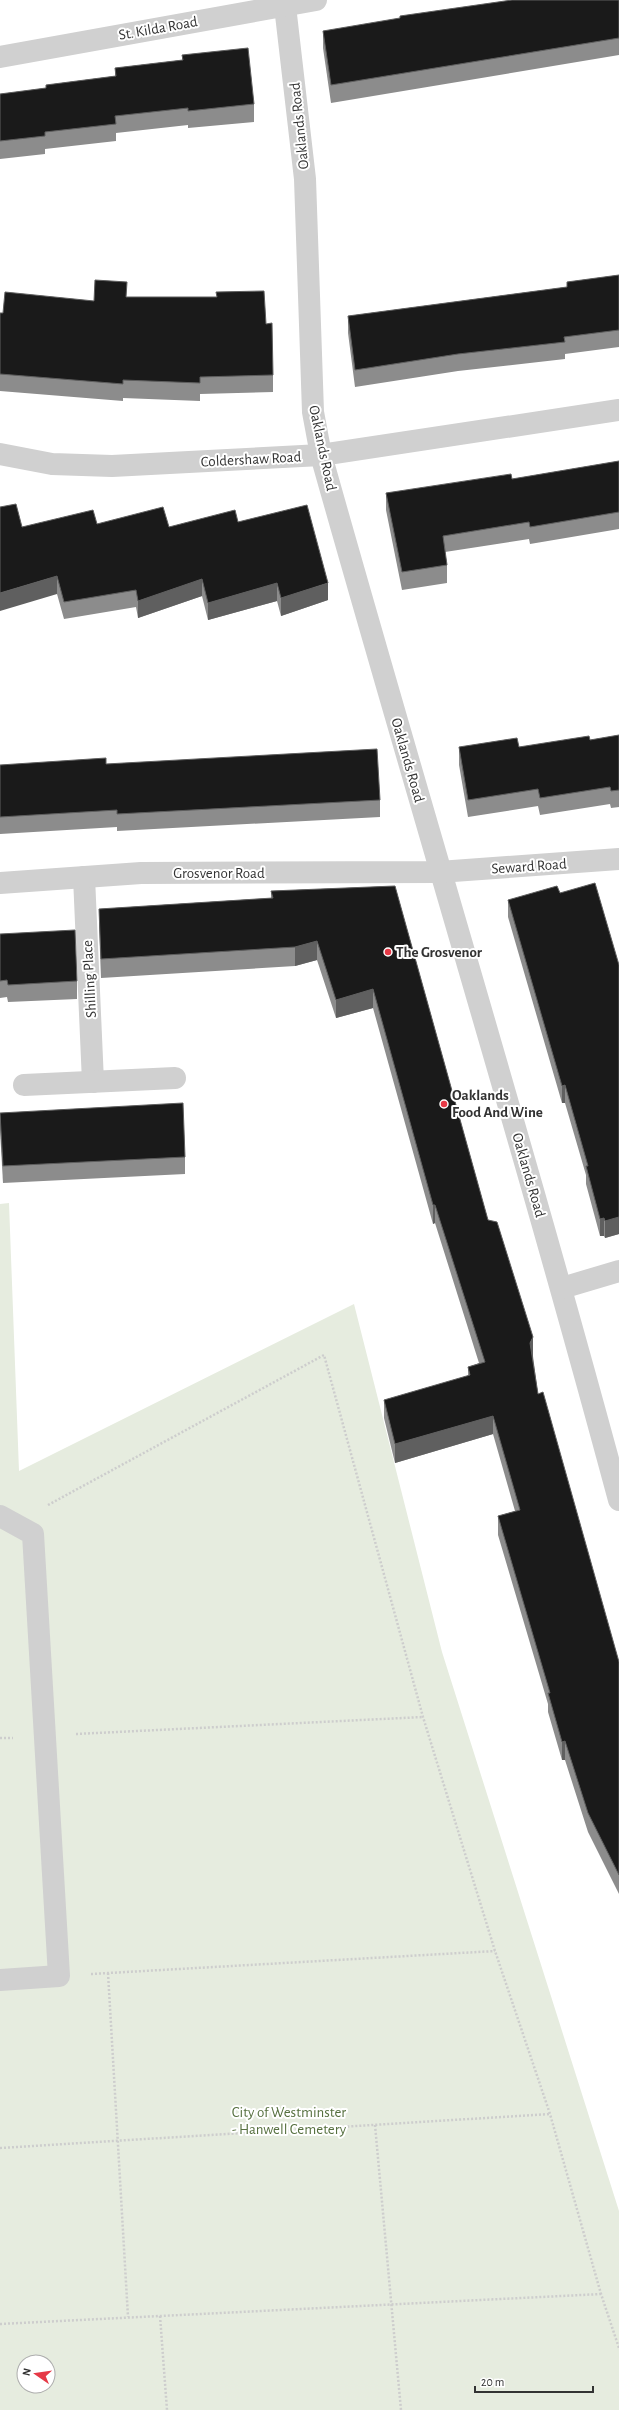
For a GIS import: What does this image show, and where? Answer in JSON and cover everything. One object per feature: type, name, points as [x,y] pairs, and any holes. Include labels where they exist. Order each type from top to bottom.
[{"type":"street","name":"St. Kilda Road","points":[[0,57],[316,0]]},
{"type":"street","name":"Oaklands Road","points":[[285,6],[304,178],[313,412],[321,455],[439,872],[562,1288],[619,1500]]},
{"type":"street","name":"Coldershaw Road","points":[[0,454],[52,464],[112,466],[321,455],[619,410]]},
{"type":"street","name":"Seward Road","points":[[439,872],[619,859]]},
{"type":"street","name":"Grosvenor Road","points":[[0,883],[141,873],[439,872]]},
{"type":"street","name":"Shilling Place","points":[[84,877],[93,1082]]},
{"type":"street","points":[[24,1085],[175,1078]]},
{"type":"street","points":[[562,1288],[619,1271]]},
{"type":"street","points":[[0,1980],[59,1976],[33,1534],[7,1519]]},
{"type":"path","points":[[7,1519],[324,1355],[424,1717],[495,1951],[550,2114],[601,2294],[619,2348]]},
{"type":"path","points":[[0,1738],[424,1717]]},
{"type":"path","points":[[59,1976],[495,1951]]},
{"type":"path","points":[[108,1973],[128,2318]]},
{"type":"path","points":[[0,2148],[550,2114]]},
{"type":"path","points":[[375,2124],[393,2304],[401,2410]]},
{"type":"path","points":[[0,2324],[601,2294]]},
{"type":"path","points":[[160,2316],[167,2410]]},
{"type":"green space","name":"City of Westminster - Hanwell Cemetery","points":[[9,1203],[19,1471],[354,1304],[442,1652],[619,2211],[619,2410],[0,2410],[0,1204]]},
{"type":"building","points":[[512,0],[619,0],[619,38],[331,85],[323,31],[400,18],[400,16]]},
{"type":"building","points":[[248,48],[254,104],[188,111],[188,108],[115,116],[116,124],[45,132],[45,136],[0,141],[0,94],[46,88],[46,85],[116,76],[115,68],[183,60],[182,55]]},
{"type":"building","points":[[619,275],[619,330],[564,337],[565,342],[458,354],[355,370],[348,316],[567,287],[567,282]]},
{"type":"building","points":[[95,280],[127,282],[126,297],[217,297],[216,292],[264,291],[266,324],[272,323],[273,375],[200,377],[200,383],[123,380],[123,384],[0,374],[0,313],[3,313],[5,292],[94,301]]},
{"type":"building","points":[[619,461],[619,512],[530,527],[529,522],[443,536],[447,565],[402,572],[386,493],[511,474],[512,479]]},
{"type":"building","points":[[16,504],[22,527],[93,510],[97,524],[163,507],[169,527],[235,510],[238,522],[307,505],[328,583],[281,598],[277,583],[208,603],[202,579],[138,601],[136,590],[64,602],[57,576],[0,593],[0,507]]},
{"type":"building","points":[[619,735],[619,790],[611,791],[610,787],[540,798],[538,789],[468,800],[459,747],[517,738],[519,747],[589,736],[590,740]]},
{"type":"building","points":[[377,749],[380,800],[117,814],[117,810],[0,817],[0,765],[106,758],[106,764]]},
{"type":"building","points":[[595,883],[619,965],[619,1217],[605,1221],[604,1218],[600,1219],[586,1166],[588,1166],[565,1085],[562,1086],[508,900],[557,886],[560,893]]},
{"type":"building","points":[[395,886],[488,1220],[497,1222],[533,1337],[530,1343],[538,1394],[543,1392],[619,1662],[619,1875],[588,1813],[565,1741],[562,1742],[548,1693],[550,1693],[498,1516],[520,1510],[493,1416],[395,1444],[384,1400],[470,1375],[468,1367],[485,1362],[435,1205],[433,1205],[373,989],[336,1000],[317,941],[295,947],[101,959],[99,909],[273,898],[271,891]]},
{"type":"building","points":[[75,930],[77,981],[8,985],[7,980],[0,981],[0,934]]},
{"type":"building","points":[[183,1103],[185,1157],[3,1166],[0,1113]]},
{"type":"place","name":"The Grosvenor","points":[[388,952]]},
{"type":"place","name":"Oaklands Food And Wine","points":[[444,1104]]}]
